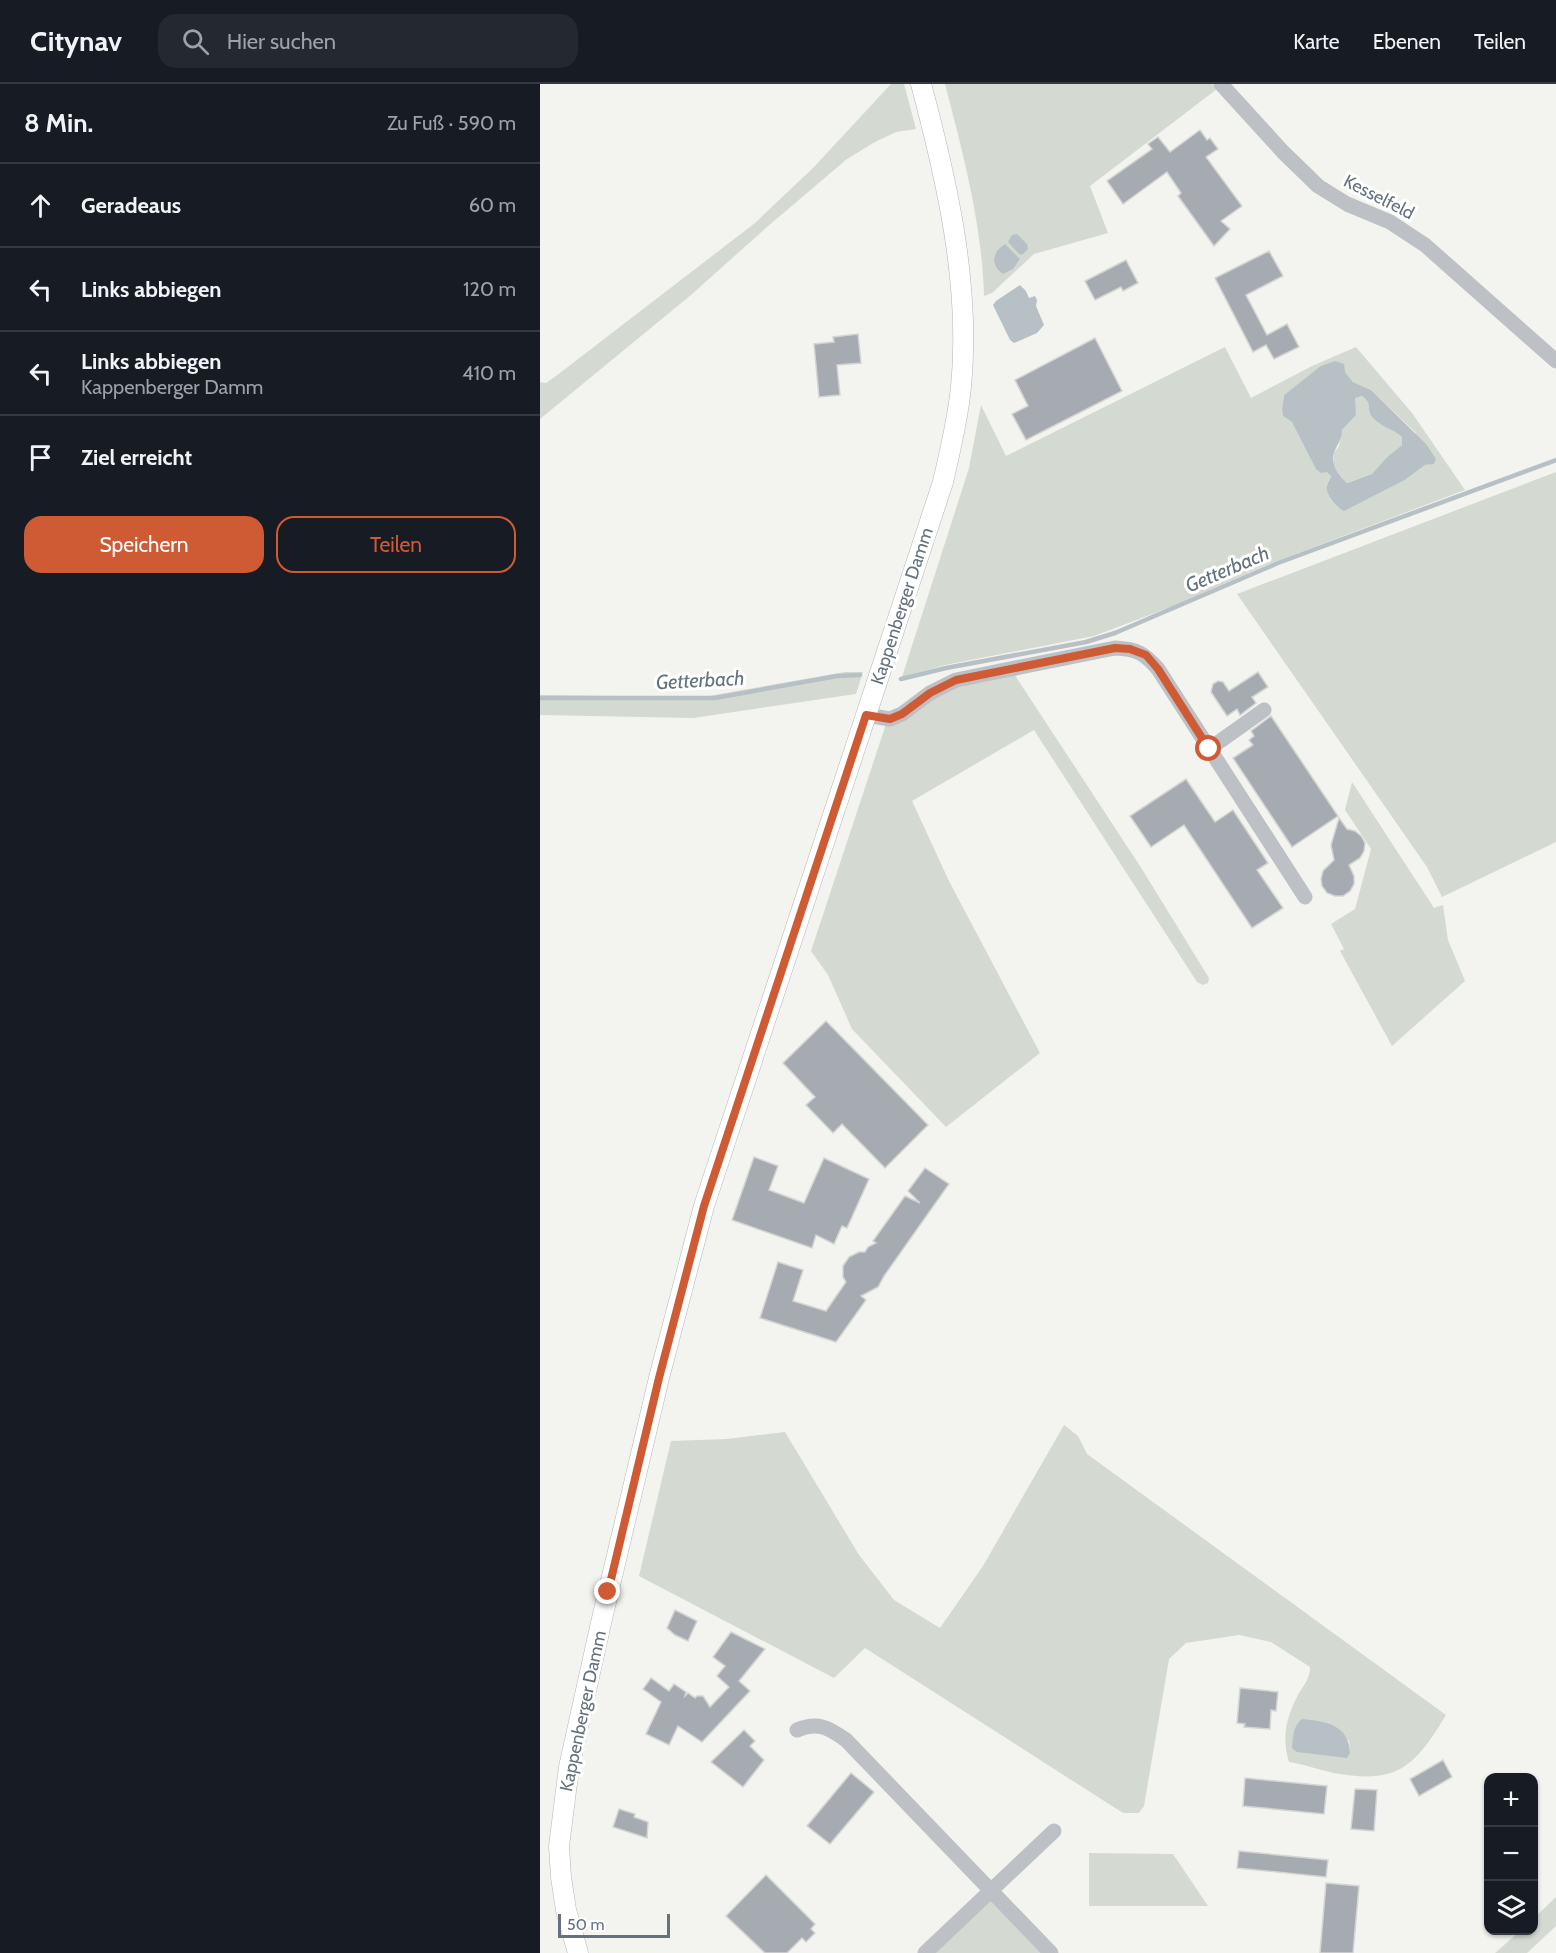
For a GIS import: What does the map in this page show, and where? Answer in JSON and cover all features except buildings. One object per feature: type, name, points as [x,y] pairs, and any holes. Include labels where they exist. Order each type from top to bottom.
[{"type":"main road","name":"Kappenberger Damm","points":[[578,1953],[566,1910],[559,1846],[569,1767],[659,1378],[704,1206],[943,482],[953,438],[961,387],[962,306],[956,250],[940,160],[921,84]]},
{"type":"street","name":"Kesselfeld","points":[[1221,84],[1283,152],[1318,186],[1333,197],[1407,231],[1556,360]]},
{"type":"street","points":[[866,715],[890,719],[902,714],[930,693],[956,680],[1115,648],[1130,649],[1146,655],[1158,669],[1305,897]]},
{"type":"street","points":[[1209,749],[1264,710]]},
{"type":"street","points":[[797,1730],[811,1724],[832,1730],[846,1740],[1051,1953]]},
{"type":"street","points":[[925,1953],[1054,1831]]},
{"type":"shaded area","points":[[891,84],[904,84],[916,129],[896,132],[847,159],[691,295],[540,419],[540,382],[546,383],[556,376],[755,223],[813,168]]},
{"type":"shaded area","points":[[945,84],[1212,84],[1217,89],[1090,186],[1108,233],[1034,254],[992,293],[984,296],[976,215]]},
{"type":"shaded area","points":[[1017,234],[1027,244],[1028,249],[1022,255],[1008,242],[1012,235]]},
{"type":"shaded area","points":[[1005,244],[1020,259],[1013,269],[1003,274],[996,267],[994,259],[997,251]]},
{"type":"shaded area","points":[[1020,285],[1029,298],[1035,296],[1036,306],[1044,325],[1037,333],[1014,343],[1010,340],[993,305]]},
{"type":"shaded area","points":[[1225,347],[1251,398],[1312,366],[1356,347],[1412,413],[1465,490],[1264,566],[1176,605],[1094,636],[945,665],[902,677],[969,468],[981,405],[1006,456]],"holes":[[[1321,367],[1345,372],[1353,382],[1371,390],[1415,432],[1429,465],[1425,465],[1405,480],[1363,501],[1326,486],[1331,476],[1292,422],[1283,416],[1282,410],[1284,395]]]},
{"type":"shaded area","points":[[1335,361],[1344,364],[1345,372],[1353,382],[1371,390],[1426,444],[1436,459],[1434,464],[1425,465],[1405,480],[1344,511],[1338,507],[1327,492],[1331,476],[1327,472],[1321,473],[1316,469],[1292,422],[1283,416],[1282,410],[1284,395],[1321,366]],"holes":[[[1362,396],[1372,417],[1402,437],[1402,445],[1372,474],[1347,483],[1336,470],[1333,457],[1342,430],[1356,415],[1355,398]]]},
{"type":"shaded area","points":[[1362,396],[1368,404],[1372,417],[1402,437],[1402,445],[1372,474],[1346,483],[1333,465],[1334,453],[1339,446],[1342,430],[1356,415],[1354,398]]},
{"type":"shaded area","points":[[1556,472],[1556,842],[1442,897],[1427,867],[1237,594]]},
{"type":"shaded area","points":[[845,672],[863,672],[856,694],[693,718],[540,715],[540,695],[703,697]]},
{"type":"shaded area","points":[[1014,674],[1140,866],[1209,978],[1208,983],[1203,985],[1197,982],[1034,730],[912,801],[949,881],[1040,1053],[946,1127],[852,1029],[828,975],[811,951],[888,718],[948,687]]},
{"type":"shaded area","points":[[1352,782],[1434,908],[1443,905],[1448,940],[1465,981],[1392,1046],[1340,951],[1344,949],[1331,924],[1355,909],[1371,849],[1345,810]]},
{"type":"shaded area","points":[[1064,1425],[1078,1436],[1087,1454],[1446,1715],[1414,1759],[1402,1768],[1389,1773],[1356,1776],[1289,1762],[1286,1726],[1295,1701],[1308,1677],[1310,1667],[1271,1642],[1239,1635],[1186,1643],[1169,1659],[1144,1806],[1139,1813],[1123,1813],[865,1648],[834,1678],[639,1576],[671,1441],[726,1439],[785,1432],[859,1555],[894,1600],[940,1628],[983,1566]],"holes":[[[1349,1740],[1350,1753],[1347,1757],[1306,1752]]]},
{"type":"shaded area","points":[[1302,1719],[1327,1723],[1341,1730],[1349,1744],[1350,1753],[1347,1758],[1297,1752],[1292,1748],[1295,1728]]},
{"type":"shaded area","points":[[1089,1853],[1173,1854],[1208,1906],[1089,1906]]},
{"type":"shaded area","points":[[1556,1897],[1556,1926],[1527,1953],[1495,1953],[1515,1935],[1538,1935],[1538,1914]]},
{"type":"shaded area","points":[[991,1900],[1042,1953],[934,1953]]},
{"type":"waterway","name":"Getterbach","points":[[901,679],[946,668],[1086,642],[1115,633],[1278,563],[1556,460]]},
{"type":"waterway","name":"Getterbach","points":[[540,698],[715,698],[837,676],[860,675]]},
{"type":"route","points":[[608,1592],[659,1378],[704,1206],[866,715],[890,719],[902,714],[930,693],[956,680],[1115,648],[1130,649],[1146,655],[1158,669],[1209,749]]}]
